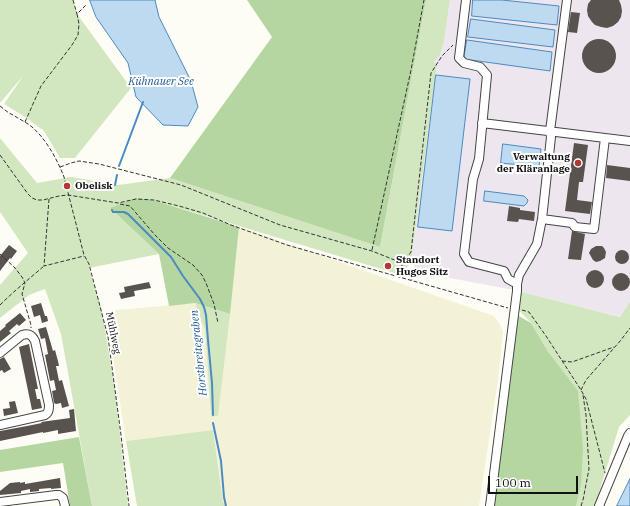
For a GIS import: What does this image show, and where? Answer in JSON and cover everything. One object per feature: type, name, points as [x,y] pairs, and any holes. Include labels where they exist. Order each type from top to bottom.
[{"type":"street","points":[[466,0],[459,58],[464,64],[480,67],[487,75],[479,159],[473,179],[464,254],[469,262],[504,271],[508,279],[517,284]]},
{"type":"street","points":[[490,506],[517,284],[519,275],[537,244],[542,219],[551,137],[550,131],[567,0]]},
{"type":"street","points":[[482,123],[630,141]]},
{"type":"street","points":[[542,219],[572,223],[575,227],[594,229],[604,138]]},
{"type":"street","points":[[0,353],[22,335],[30,335],[33,338],[49,405],[49,409],[45,415],[0,425]]},
{"type":"street","points":[[599,506],[630,433]]},
{"type":"street","points":[[0,502],[59,495],[63,498],[65,506]]},
{"type":"path","points":[[25,122],[41,86],[72,46],[78,35],[79,24],[73,0]]},
{"type":"path","points":[[372,251],[411,70],[424,0]]},
{"type":"path","points":[[77,14],[86,5]]},
{"type":"path","points":[[401,264],[410,252],[431,74],[442,56],[462,39]]},
{"type":"path","name":"Mühlweg","points":[[0,106],[32,127],[46,144],[64,177],[84,255],[89,264],[108,337],[120,420],[129,506]]},
{"type":"path","points":[[0,156],[28,194],[37,200],[68,195],[130,206],[168,248],[193,265],[202,275],[211,297],[218,323]]},
{"type":"path","points":[[60,168],[70,163],[79,161],[99,164],[181,185],[280,224],[372,251],[397,261],[401,264],[412,281]]},
{"type":"path","points":[[44,266],[49,198]]},
{"type":"path","points":[[118,203],[136,199],[154,200],[179,206],[203,213],[231,225],[287,245],[514,310],[520,309],[528,312],[586,399],[605,472]]},
{"type":"path","points":[[0,254],[15,268],[25,283],[22,294],[31,325]]},
{"type":"path","points":[[0,305],[44,266],[84,255]]},
{"type":"path","points":[[581,506],[589,469],[586,415],[581,390],[586,380],[630,328]]},
{"type":"path","points":[[562,361],[572,362],[615,347]]},
{"type":"shaded area","points":[[450,0],[630,0],[630,302],[621,317],[514,290],[418,272],[411,262],[437,66],[434,62],[440,55],[444,42]]},
{"type":"green space","points":[[0,0],[73,0],[77,14],[131,88],[75,158],[60,158],[44,131],[4,104],[23,76],[0,103]]},
{"type":"green space","points":[[247,0],[426,0],[380,247],[170,178],[272,37]]},
{"type":"green space","points":[[426,0],[450,0],[444,42],[440,55],[434,62],[437,65],[411,262],[401,275],[153,200],[111,209],[159,254],[89,268],[102,311],[115,390],[128,506],[92,506],[61,334],[45,289],[29,295],[0,318],[0,285],[28,253],[0,212],[0,138],[37,183],[71,177],[118,185],[170,178],[380,247]]},
{"type":"green space","points":[[136,198],[153,200],[239,227],[230,314],[195,303],[169,306],[159,254],[110,208]]},
{"type":"green space","points":[[239,227],[494,316],[503,332],[499,373],[479,506],[227,506],[223,502],[213,430],[126,441],[106,311],[195,303],[205,330],[211,417],[218,416]]},
{"type":"green space","points":[[514,290],[620,317],[630,302],[630,415],[619,427],[595,506],[576,506],[581,486],[549,353],[531,323],[517,308]]},
{"type":"green space","points":[[195,303],[230,314],[218,416],[211,417],[205,330]]},
{"type":"green space","points":[[517,315],[531,323],[549,353],[578,391],[583,448],[581,486],[576,506],[494,506]]},
{"type":"green space","points":[[213,430],[223,502],[227,506],[137,506],[126,441]]},
{"type":"green space","points":[[79,437],[92,506],[70,506],[63,463],[0,472],[0,450]]},
{"type":"water","name":"Kühnauer See","points":[[90,0],[155,0],[159,17],[191,81],[198,107],[188,126],[163,125],[136,97],[128,63],[96,17]]},
{"type":"water","points":[[473,0],[502,0],[559,6],[557,25],[472,16]]},
{"type":"water","points":[[471,19],[555,30],[553,47],[468,37]]},
{"type":"water","points":[[467,40],[552,52],[550,71],[464,59]]},
{"type":"water","points":[[436,75],[470,79],[452,231],[418,227]]},
{"type":"water","points":[[503,144],[541,149],[539,167],[501,163]]},
{"type":"water","points":[[485,191],[524,196],[528,200],[524,206],[484,201]]},
{"type":"water","points":[[630,479],[630,506],[617,506]]},
{"type":"building","points":[[591,0],[619,0],[622,11],[618,22],[607,28],[595,25],[588,16],[587,10],[588,4]]},
{"type":"building","points":[[571,12],[580,13],[577,33],[568,32]]},
{"type":"building","points":[[599,39],[611,44],[616,56],[611,68],[599,73],[587,68],[582,56],[587,44]]},
{"type":"building","name":"Verwaltung der Kläranlage","points":[[574,143],[588,145],[583,182],[579,182],[577,200],[592,202],[590,214],[565,211]]},
{"type":"building","points":[[607,165],[630,168],[630,181],[606,178]]},
{"type":"building","points":[[509,206],[520,208],[520,210],[535,212],[534,221],[519,219],[518,222],[507,221]]},
{"type":"building","points":[[572,231],[585,234],[581,260],[568,259]]},
{"type":"building","points":[[9,245],[17,251],[0,271],[0,256]]},
{"type":"building","points":[[596,246],[602,246],[606,252],[605,258],[596,262],[589,253],[591,249]]},
{"type":"building","points":[[619,250],[625,250],[629,254],[629,260],[625,264],[619,264],[615,260],[615,254]]},
{"type":"building","points":[[591,270],[599,270],[604,275],[602,286],[599,288],[591,288],[586,283],[586,275]]},
{"type":"building","points":[[617,273],[625,273],[630,278],[628,289],[625,291],[617,291],[612,286],[612,278]]},
{"type":"building","points":[[149,282],[151,288],[134,291],[135,296],[121,299],[119,293],[125,292],[124,287]]},
{"type":"building","points":[[41,303],[48,321],[42,323],[40,315],[34,317],[31,306]]},
{"type":"building","points":[[20,313],[26,320],[19,326],[17,324],[9,331],[11,333],[0,342],[0,331]]},
{"type":"building","points":[[46,327],[53,351],[55,350],[58,361],[59,366],[56,366],[59,381],[62,380],[69,406],[62,408],[61,403],[54,403],[52,391],[56,390],[54,380],[50,381],[45,355],[48,354],[45,338],[41,339],[38,329]]},
{"type":"building","points":[[29,344],[38,389],[35,389],[37,399],[40,399],[42,408],[32,410],[19,347]]},
{"type":"building","points":[[4,357],[11,369],[4,373],[2,370],[0,371],[0,359]]},
{"type":"building","points":[[15,401],[18,413],[4,416],[3,409],[10,408],[9,402]]},
{"type":"building","points":[[74,409],[76,431],[58,434],[58,430],[0,441],[0,431],[42,423],[41,422],[70,418],[69,410]]},
{"type":"building","points":[[60,478],[61,488],[39,489],[39,491],[30,492],[30,489],[21,491],[21,493],[0,495],[0,491],[10,483],[25,482],[25,484]]},
{"type":"waterway","name":"Horstbreitegraben","points":[[119,166],[143,102]]},
{"type":"waterway","name":"Horstbreitegraben","points":[[115,185],[117,175]]},
{"type":"waterway","name":"Horstbreitegraben","points":[[112,210],[113,212],[124,212],[128,214],[171,257],[204,307],[212,383],[213,414]]},
{"type":"waterway","name":"Horstbreitegraben","points":[[213,423],[221,461],[226,506]]},
{"type":"place","name":"Verwaltung der Kläranlage","points":[[578,163]]},
{"type":"place","name":"Obelisk","points":[[67,186]]},
{"type":"place","name":"Standort Hugos Sitz","points":[[388,266]]}]
